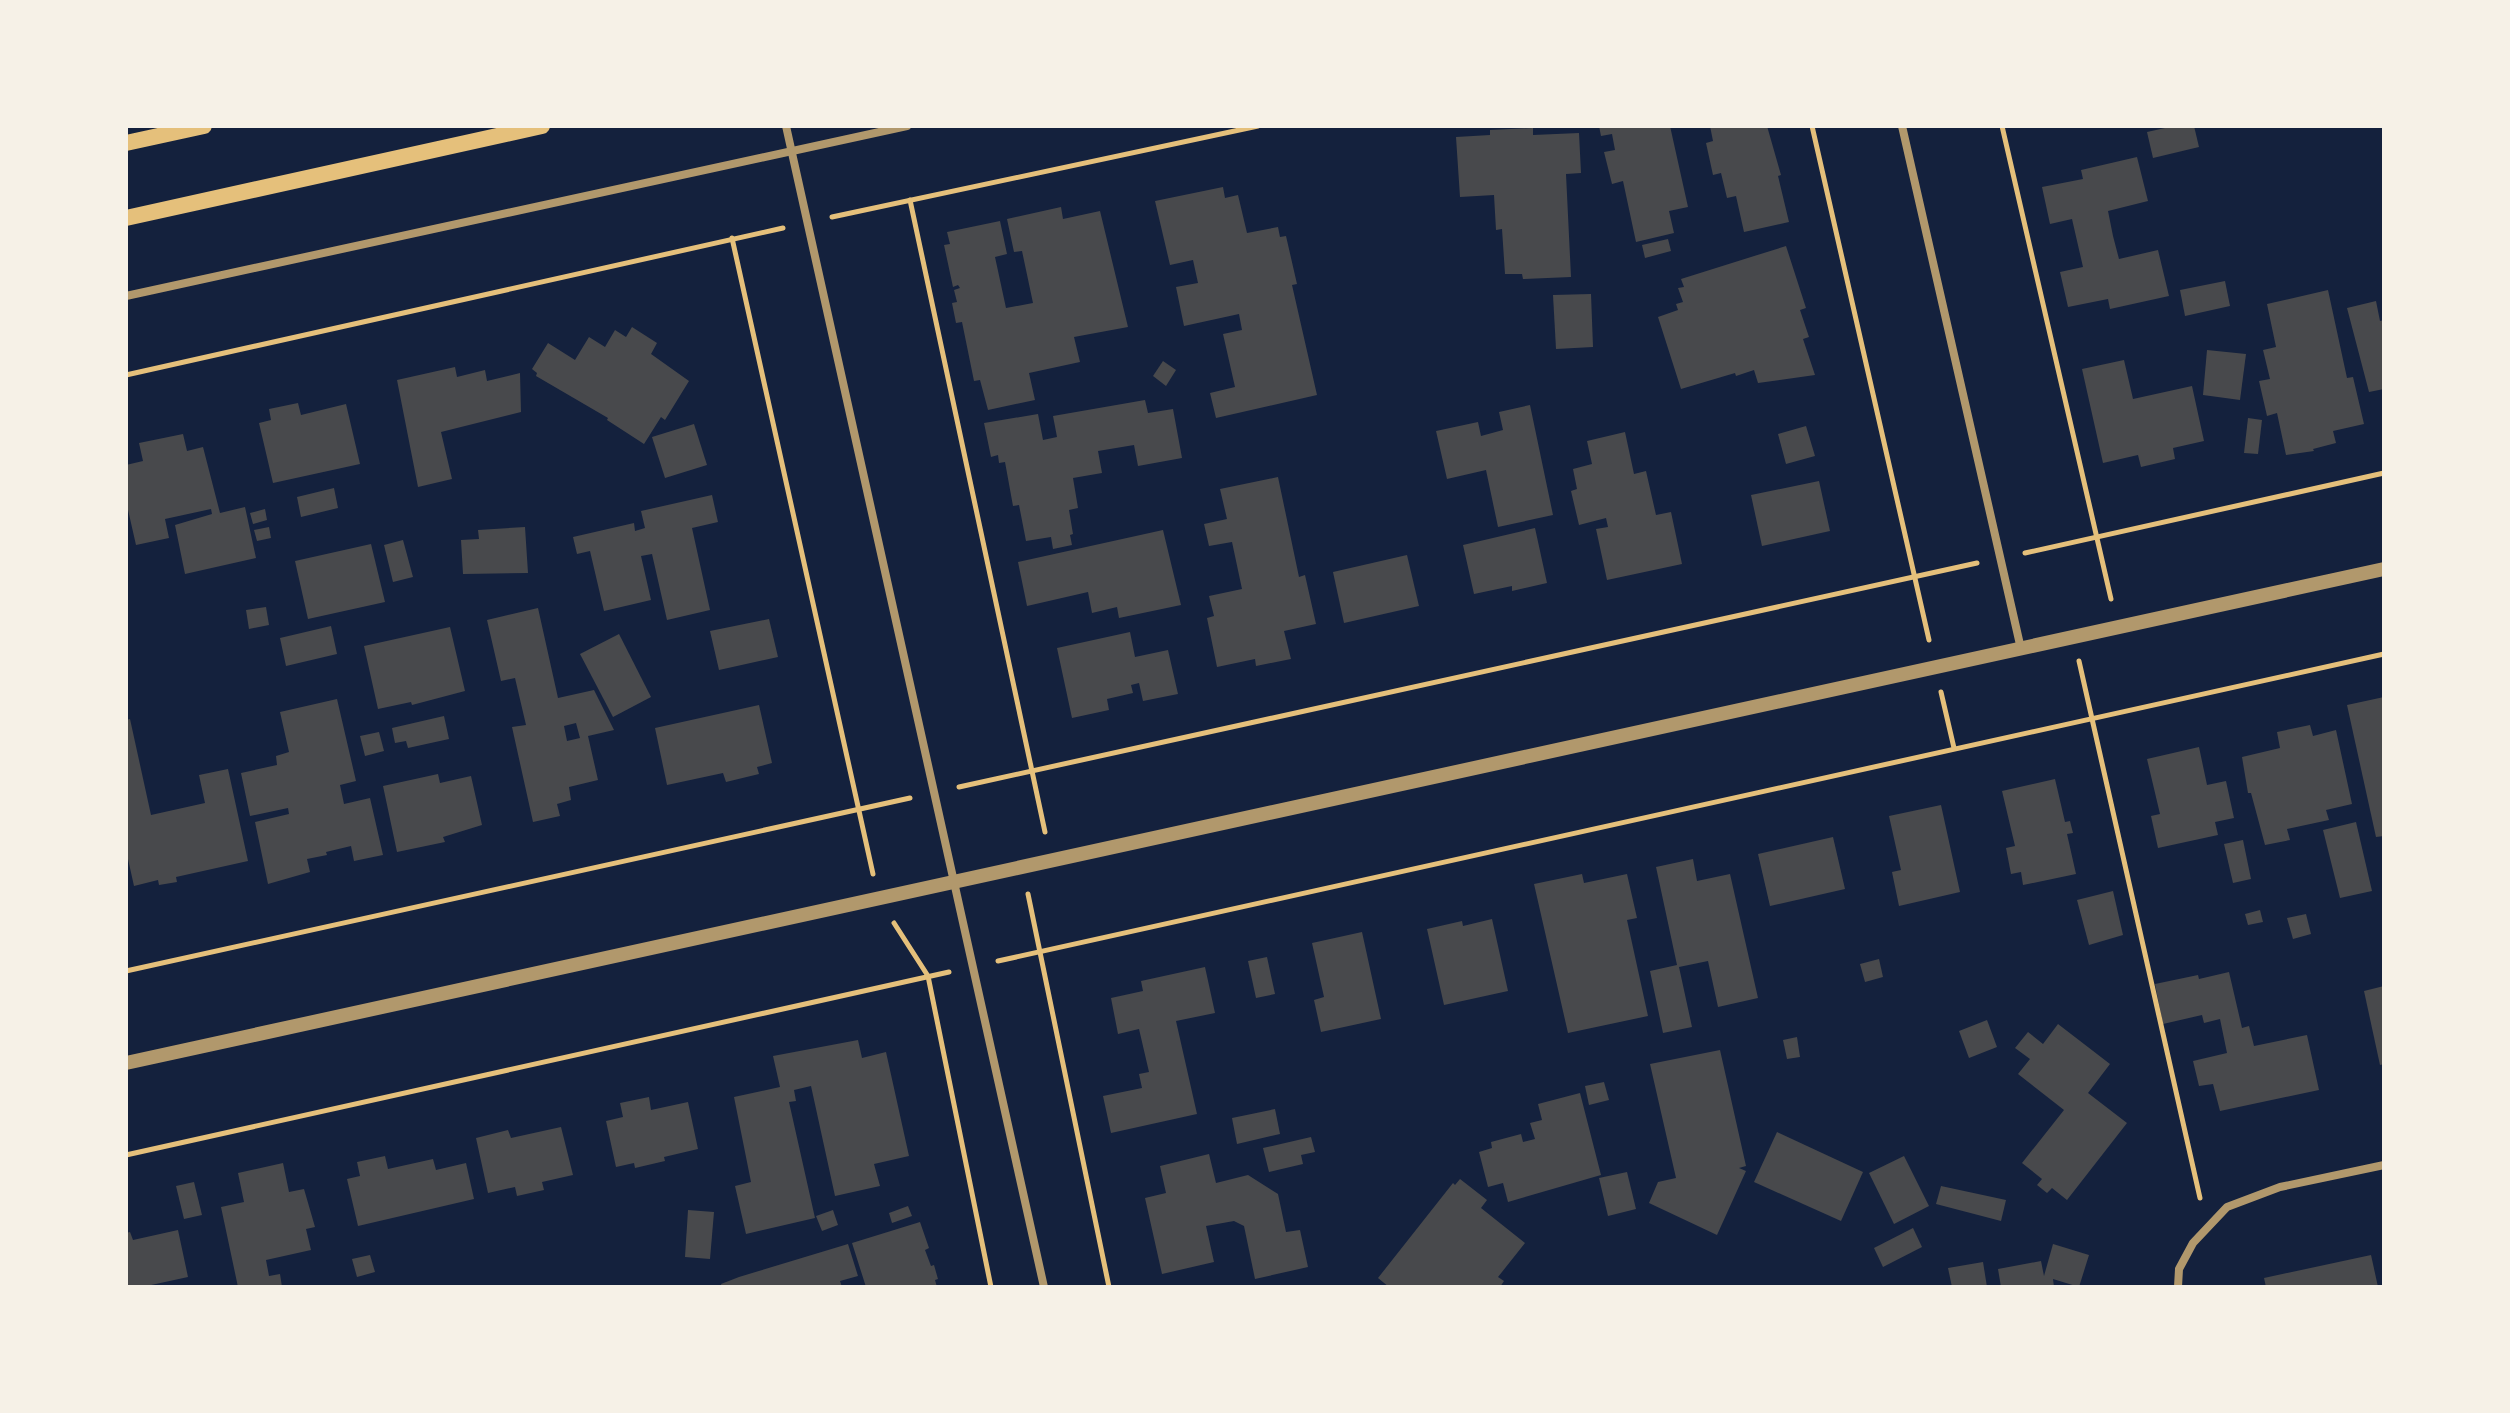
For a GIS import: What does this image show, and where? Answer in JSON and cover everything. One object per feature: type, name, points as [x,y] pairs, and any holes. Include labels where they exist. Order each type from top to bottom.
[{"type":"main road","points":[[126,143],[204,126]]},
{"type":"main road","points":[[126,218],[542,126]]},
{"type":"street","points":[[786,126],[1044,1287]]},
{"type":"street","points":[[126,296],[907,126]]},
{"type":"street","points":[[1902,126],[2021,649]]},
{"type":"street","points":[[126,1063],[2384,569]]},
{"type":"street","points":[[2178,1287],[2179,1269],[2193,1243],[2227,1207],[2280,1187],[2384,1165]]},
{"type":"path","points":[[126,375],[732,238],[1258,126]]},
{"type":"path","points":[[1812,126],[1954,748]]},
{"type":"path","points":[[2002,126],[2117,628]]},
{"type":"path","points":[[910,200],[1051,859]]},
{"type":"path","points":[[732,238],[878,898],[928,976],[991,1287]]},
{"type":"path","points":[[126,971],[2384,473]]},
{"type":"path","points":[[2074,637],[2206,1227]]},
{"type":"path","points":[[126,1155],[2384,654]]},
{"type":"path","points":[[1022,866],[1109,1287]]},
{"type":"building","points":[[1599,126],[1670,126],[1688,207],[1669,211],[1674,233],[1636,242],[1623,181],[1612,184],[1604,152],[1615,150],[1612,134],[1601,136]]},
{"type":"building","points":[[1710,126],[1767,126],[1781,175],[1778,176],[1789,222],[1744,232],[1736,196],[1727,198],[1721,173],[1713,175],[1706,143],[1713,141]]},
{"type":"building","points":[[2174,126],[2194,126],[2199,147],[2153,158],[2147,132]]},
{"type":"building","points":[[1533,128],[1533,135],[1579,133],[1581,173],[1566,174],[1571,277],[1523,279],[1522,274],[1505,274],[1502,229],[1496,230],[1494,195],[1460,197],[1456,137],[1490,135],[1490,130]]},
{"type":"building","points":[[2137,157],[2148,201],[2108,211],[2113,236],[2119,259],[2158,250],[2169,296],[2110,309],[2108,299],[2068,307],[2060,272],[2083,267],[2072,219],[2050,224],[2042,187],[2083,179],[2081,170]]},
{"type":"building","points":[[1223,187],[1225,198],[1238,195],[1247,233],[1278,227],[1280,237],[1286,236],[1297,284],[1292,285],[1317,395],[1216,418],[1210,393],[1235,387],[1223,334],[1242,330],[1239,314],[1184,326],[1176,287],[1198,283],[1193,260],[1170,265],[1155,201]]},
{"type":"building","points":[[1061,207],[1063,219],[1100,211],[1128,327],[1074,337],[1080,362],[1029,373],[1035,400],[988,410],[980,380],[974,381],[962,322],[956,323],[952,303],[957,302],[954,290],[960,288],[958,285],[953,287],[944,245],[950,244],[947,232],[1000,221],[1007,254],[995,257],[1006,308],[1033,303],[1022,251],[1014,252],[1007,219]]},
{"type":"building","points":[[1668,239],[1671,251],[1645,258],[1642,245]]},
{"type":"building","points":[[1786,246],[1806,308],[1800,310],[1809,337],[1803,339],[1815,375],[1758,383],[1754,370],[1681,389],[1658,317],[1678,310],[1676,304],[1683,302],[1678,288],[1684,287],[1681,279]]},
{"type":"building","points":[[2225,281],[2230,306],[2185,316],[2180,290]]},
{"type":"building","points":[[2328,290],[2347,378],[2353,377],[2364,424],[2333,431],[2336,443],[2314,451],[2286,455],[2277,413],[2267,416],[2259,381],[2270,379],[2263,350],[2276,347],[2267,304]]},
{"type":"building","points":[[1591,294],[1593,347],[1556,349],[1553,295]]},
{"type":"building","points":[[2376,301],[2380,321],[2384,320],[2384,389],[2369,392],[2347,308]]},
{"type":"building","points":[[632,327],[657,343],[651,354],[689,381],[665,420],[661,417],[644,444],[608,418],[536,376],[532,369],[548,343],[575,360],[589,337],[605,347],[615,330],[626,337]]},
{"type":"building","points":[[2207,350],[2246,354],[2240,400],[2203,395]]},
{"type":"building","points":[[2124,360],[2133,399],[2192,386],[2204,441],[2173,448],[2175,459],[2141,467],[2138,455],[2103,463],[2082,369]]},
{"type":"building","points":[[1163,361],[1176,370],[1166,386],[1153,376]]},
{"type":"building","points":[[455,367],[457,377],[485,370],[487,381],[520,373],[521,412],[441,432],[452,479],[418,487],[397,380]]},
{"type":"building","points":[[1145,400],[1148,413],[1173,409],[1182,458],[1138,466],[1134,445],[1098,451],[1102,473],[1073,478],[1078,508],[1069,510],[1072,545],[1053,549],[1051,537],[1026,541],[1019,505],[1013,506],[1005,462],[999,463],[998,455],[991,457],[984,423],[1038,414],[1043,440],[1057,437],[1053,416]]},
{"type":"building","points":[[298,403],[301,415],[346,404],[360,464],[273,483],[259,423],[271,420],[269,409]]},
{"type":"building","points":[[1530,405],[1553,515],[1498,527],[1486,470],[1447,479],[1436,431],[1478,422],[1481,436],[1503,430],[1499,412]]},
{"type":"building","points":[[2248,418],[2262,420],[2258,454],[2244,453]]},
{"type":"building","points":[[694,424],[707,465],[665,478],[652,437]]},
{"type":"building","points":[[1806,426],[1815,456],[1786,464],[1778,434]]},
{"type":"building","points":[[1625,432],[1634,474],[1646,471],[1656,515],[1671,512],[1682,564],[1607,580],[1596,529],[1608,527],[1606,518],[1579,525],[1571,491],[1577,489],[1573,469],[1592,464],[1587,441]]},
{"type":"building","points":[[183,434],[187,451],[203,447],[220,513],[245,507],[256,558],[185,574],[175,525],[212,514],[211,509],[165,519],[169,538],[136,545],[126,501],[126,465],[143,461],[139,443]]},
{"type":"building","points":[[1278,477],[1299,577],[1305,575],[1316,624],[1284,631],[1291,659],[1256,666],[1255,659],[1217,667],[1207,618],[1214,616],[1209,596],[1242,589],[1232,542],[1209,546],[1204,524],[1227,519],[1220,489]]},
{"type":"building","points":[[1819,481],[1830,531],[1762,546],[1751,495]]},
{"type":"building","points":[[334,488],[338,508],[301,517],[297,497]]},
{"type":"building","points":[[712,495],[718,522],[692,528],[710,610],[667,620],[652,554],[641,556],[651,600],[604,611],[590,551],[577,554],[573,537],[634,523],[635,531],[645,528],[641,511]]},
{"type":"building","points":[[265,509],[267,520],[253,524],[250,513]]},
{"type":"building","points":[[269,527],[271,538],[257,541],[254,530]]},
{"type":"building","points":[[525,527],[528,573],[463,574],[461,540],[479,539],[478,530]]},
{"type":"building","points":[[1535,528],[1547,583],[1512,591],[1512,586],[1474,594],[1463,545]]},
{"type":"building","points":[[1163,530],[1181,605],[1119,618],[1117,607],[1092,613],[1088,592],[1027,606],[1018,562]]},
{"type":"building","points":[[403,540],[413,577],[393,582],[384,545]]},
{"type":"building","points":[[371,544],[385,602],[308,619],[295,561]]},
{"type":"building","points":[[1407,555],[1419,606],[1344,623],[1333,572]]},
{"type":"building","points":[[266,607],[269,625],[249,629],[246,610]]},
{"type":"building","points":[[538,608],[558,698],[594,690],[614,730],[588,736],[598,780],[569,787],[571,800],[557,804],[560,816],[533,822],[512,727],[526,725],[515,678],[501,681],[487,620]],"holes":[[[576,723],[580,738],[567,741],[564,726]]]},
{"type":"building","points":[[769,619],[778,657],[719,670],[710,631]]},
{"type":"building","points":[[331,626],[337,654],[286,666],[280,638]]},
{"type":"building","points":[[450,627],[465,691],[412,705],[411,702],[378,709],[364,646]]},
{"type":"building","points":[[1130,632],[1135,657],[1168,650],[1178,694],[1143,701],[1139,683],[1131,685],[1133,693],[1107,699],[1109,710],[1072,718],[1057,648]]},
{"type":"building","points":[[619,634],[651,697],[613,717],[580,654]]},
{"type":"building","points":[[2384,697],[2384,836],[2376,837],[2347,705]]},
{"type":"building","points":[[337,699],[356,781],[340,785],[344,804],[370,798],[383,855],[354,861],[351,846],[326,852],[327,855],[307,859],[310,872],[268,884],[255,822],[289,814],[288,808],[250,816],[241,773],[277,765],[276,756],[289,752],[280,712]]},
{"type":"building","points":[[759,705],[772,763],[757,767],[759,774],[726,782],[723,773],[667,785],[655,728]]},
{"type":"building","points":[[444,716],[449,739],[408,748],[406,741],[395,743],[392,728]]},
{"type":"building","points":[[130,719],[151,815],[205,803],[199,775],[228,769],[248,861],[176,877],[177,882],[159,885],[158,880],[134,886],[126,850],[126,720]]},
{"type":"building","points":[[2310,725],[2313,736],[2336,730],[2352,804],[2326,810],[2329,820],[2287,829],[2290,840],[2265,845],[2251,793],[2248,793],[2242,757],[2280,748],[2277,732]]},
{"type":"building","points":[[379,732],[384,751],[365,756],[360,736]]},
{"type":"building","points":[[2199,747],[2207,785],[2226,781],[2234,818],[2215,822],[2218,835],[2158,848],[2151,816],[2160,814],[2147,759]]},
{"type":"building","points":[[438,774],[440,783],[471,776],[482,825],[443,837],[445,842],[397,852],[383,786]]},
{"type":"building","points":[[2055,779],[2065,822],[2070,821],[2073,833],[2067,834],[2076,874],[2023,885],[2021,872],[2011,874],[2006,848],[2015,846],[2002,791]]},
{"type":"building","points":[[1941,805],[1960,892],[1899,906],[1892,872],[1901,870],[1889,816]]},
{"type":"building","points":[[2356,822],[2372,891],[2340,898],[2323,830]]},
{"type":"building","points":[[1833,837],[1845,889],[1770,906],[1758,854]]},
{"type":"building","points":[[2243,840],[2251,879],[2233,883],[2224,844]]},
{"type":"building","points":[[1693,859],[1697,881],[1730,874],[1758,998],[1718,1007],[1708,961],[1679,967],[1692,1027],[1663,1033],[1650,971],[1677,965],[1656,867]]},
{"type":"building","points":[[1582,874],[1584,883],[1627,874],[1637,918],[1627,920],[1648,1016],[1568,1033],[1534,884]]},
{"type":"building","points":[[2113,891],[2123,935],[2089,945],[2077,900]]},
{"type":"building","points":[[2260,910],[2263,922],[2248,925],[2245,914]]},
{"type":"building","points":[[2306,914],[2311,934],[2293,939],[2287,918]]},
{"type":"building","points":[[1492,919],[1508,991],[1444,1005],[1427,929],[1462,921],[1463,926]]},
{"type":"building","points":[[1362,932],[1381,1019],[1321,1032],[1314,1000],[1324,997],[1312,943]]},
{"type":"building","points":[[1267,957],[1275,994],[1256,998],[1248,961]]},
{"type":"building","points":[[1879,959],[1883,977],[1865,982],[1860,964]]},
{"type":"building","points":[[1205,967],[1215,1013],[1176,1021],[1197,1114],[1111,1133],[1103,1096],[1142,1088],[1139,1074],[1149,1072],[1139,1029],[1118,1034],[1111,998],[1143,991],[1141,981]]},
{"type":"building","points":[[2229,972],[2242,1028],[2249,1026],[2254,1046],[2307,1035],[2319,1090],[2220,1111],[2213,1084],[2199,1086],[2193,1061],[2227,1053],[2220,1019],[2204,1023],[2202,1015],[2163,1024],[2155,984]]},
{"type":"building","points":[[2384,986],[2384,1064],[2380,1065],[2364,991]]},
{"type":"building","points":[[1987,1020],[1997,1047],[1969,1058],[1959,1031]]},
{"type":"building","points":[[2058,1024],[2110,1064],[2088,1093],[2127,1123],[2067,1200],[2052,1188],[2047,1193],[2037,1185],[2042,1179],[2022,1163],[2064,1110],[2018,1074],[2030,1059],[2015,1048],[2028,1032],[2043,1044]]},
{"type":"building","points":[[1797,1037],[1800,1057],[1787,1059],[1783,1040]]},
{"type":"building","points":[[858,1040],[862,1058],[886,1052],[909,1156],[874,1164],[880,1186],[835,1196],[811,1086],[794,1090],[796,1101],[789,1102],[815,1218],[746,1234],[735,1186],[751,1182],[734,1097],[780,1087],[773,1056]]},
{"type":"building","points":[[1720,1050],[1746,1166],[1739,1168],[1746,1171],[1717,1235],[1649,1203],[1658,1182],[1676,1178],[1650,1064]]},
{"type":"building","points":[[1604,1082],[1609,1100],[1589,1105],[1585,1086]]},
{"type":"building","points":[[1580,1093],[1601,1175],[1508,1202],[1503,1183],[1488,1187],[1479,1152],[1492,1148],[1491,1142],[1521,1134],[1523,1142],[1535,1139],[1530,1123],[1542,1120],[1538,1104]]},
{"type":"building","points":[[649,1097],[651,1110],[688,1102],[698,1149],[635,1168],[634,1163],[616,1167],[606,1121],[623,1117],[620,1103]]},
{"type":"building","points":[[1275,1109],[1280,1134],[1237,1144],[1232,1118]]},
{"type":"building","points":[[561,1127],[573,1175],[542,1182],[544,1190],[517,1196],[515,1187],[488,1193],[476,1138],[508,1130],[511,1138]]},
{"type":"building","points":[[1777,1132],[1863,1172],[1841,1221],[1754,1182]]},
{"type":"building","points":[[1311,1137],[1315,1152],[1301,1155],[1303,1164],[1269,1172],[1263,1148]]},
{"type":"building","points":[[1209,1154],[1216,1183],[1248,1175],[1278,1194],[1286,1232],[1300,1230],[1308,1267],[1255,1279],[1244,1226],[1234,1221],[1206,1226],[1214,1262],[1162,1274],[1145,1198],[1166,1193],[1160,1166]]},
{"type":"building","points":[[385,1156],[388,1169],[433,1159],[436,1170],[466,1163],[474,1199],[358,1226],[347,1179],[360,1176],[357,1162]]},
{"type":"building","points":[[1904,1156],[1929,1206],[1894,1224],[1869,1173]]},
{"type":"building","points":[[283,1163],[289,1192],[304,1189],[315,1227],[306,1229],[311,1250],[266,1260],[269,1276],[280,1274],[282,1287],[238,1287],[221,1207],[244,1202],[238,1173]]},
{"type":"building","points":[[1627,1172],[1636,1209],[1608,1216],[1599,1178]]},
{"type":"building","points":[[1460,1179],[1487,1200],[1481,1208],[1525,1243],[1498,1277],[1504,1281],[1500,1287],[1389,1287],[1378,1278],[1453,1183],[1455,1185]]},
{"type":"building","points":[[194,1182],[202,1215],[184,1219],[176,1186]]},
{"type":"building","points":[[1941,1186],[2006,1200],[2001,1221],[1936,1204]]},
{"type":"building","points":[[908,1206],[912,1216],[892,1223],[889,1213]]},
{"type":"building","points":[[688,1210],[714,1212],[710,1259],[685,1257]]},
{"type":"building","points":[[833,1210],[838,1225],[822,1231],[816,1216]]},
{"type":"building","points":[[920,1222],[929,1248],[925,1250],[938,1279],[935,1280],[937,1287],[866,1287],[852,1243]]},
{"type":"building","points":[[1913,1228],[1922,1247],[1883,1267],[1874,1248]]},
{"type":"building","points":[[178,1230],[188,1277],[142,1287],[126,1287],[126,1233],[130,1232],[133,1240]]},
{"type":"building","points":[[848,1244],[858,1276],[840,1281],[842,1287],[722,1287],[721,1284],[739,1277]]},
{"type":"building","points":[[2053,1244],[2089,1255],[2079,1287],[2053,1279],[2054,1287],[2001,1287],[1998,1269],[2041,1261],[2044,1276]]},
{"type":"building","points":[[370,1255],[375,1272],[357,1277],[352,1259]]},
{"type":"building","points":[[2371,1255],[2378,1287],[2266,1287],[2264,1278]]},
{"type":"building","points":[[1983,1262],[1987,1287],[1952,1287],[1948,1268]]}]
